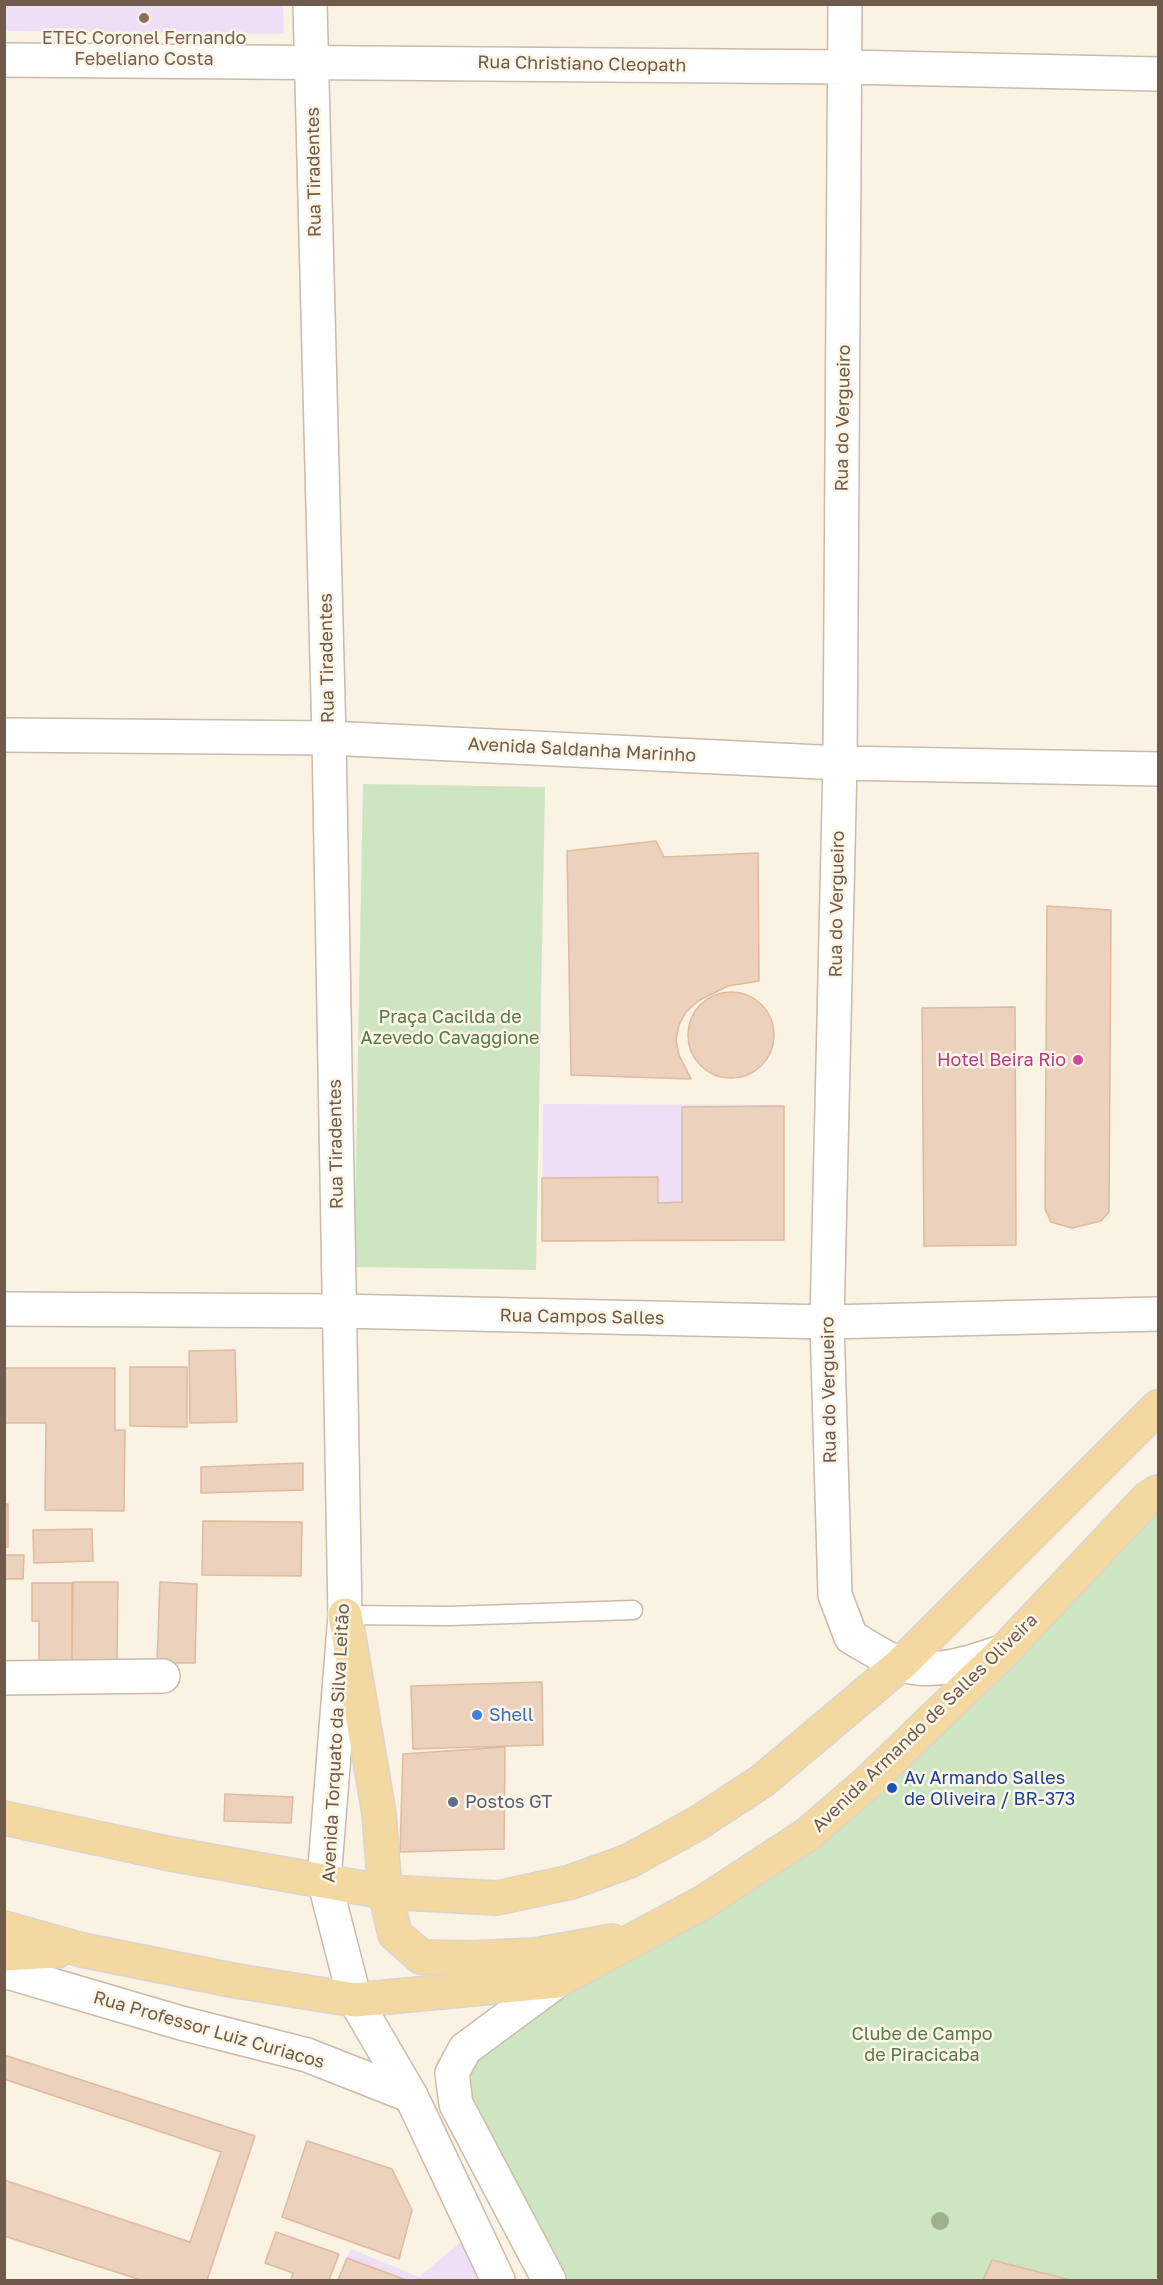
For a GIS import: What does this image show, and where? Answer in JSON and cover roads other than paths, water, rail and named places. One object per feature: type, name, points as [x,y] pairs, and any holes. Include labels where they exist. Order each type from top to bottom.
[{"type":"main road","points":[[4,1818],[171,1854],[385,1892],[497,1898],[572,1882],[629,1861],[698,1823],[762,1781],[901,1664],[1158,1407]]},
{"type":"main road","name":"Avenida Armando de Salles Oliveira","points":[[4,1928],[82,1950],[231,1980],[356,2000],[557,1981],[714,1896],[808,1834],[866,1784],[1004,1651],[1155,1493]]},
{"type":"main road","points":[[345,1615],[379,1813],[385,1892],[395,1934],[421,1957],[472,1958],[536,1955],[643,1935]]},
{"type":"main road","points":[[4,1954],[82,1950]]},
{"type":"street","name":"Rua Tiradentes","points":[[310,4],[329,738],[339,1311]]},
{"type":"street","name":"Rua do Vergueiro","points":[[845,4],[840,763],[827,1322],[835,1594],[851,1637],[901,1664],[937,1668],[974,1662],[1004,1651]]},
{"type":"street","name":"Rua Christiano Cleopath","points":[[4,60],[846,67],[1158,74]]},
{"type":"street","name":"Avenida Saldanha Marinho","points":[[4,735],[329,738],[840,763],[1158,769]]},
{"type":"street","name":"Rua Campos Salles","points":[[4,1309],[339,1311],[827,1322],[1158,1314]]},
{"type":"street","name":"Avenida Torquato da Silva Leitão","points":[[339,1311],[345,1615],[324,1880],[356,2000],[411,2096],[498,2280]]},
{"type":"street","points":[[4,1677],[164,1676]]},
{"type":"street","name":"Rua Professor Luiz Curiacos","points":[[4,1971],[181,2023],[307,2055],[411,2096]]},
{"type":"street","points":[[549,2280],[456,2104],[452,2073],[465,2049],[557,1981]]},
{"type":"lane","points":[[345,1615],[449,1616],[633,1610]]},
{"type":"place","name":"ETEC Coronel Fernando Febeliano Costa","points":[[144,18]]},
{"type":"place","name":"Hotel Beira Rio","points":[[1078,1060]]},
{"type":"place","name":"Shell","points":[[477,1715]]},
{"type":"place","name":"Av Armando Salles de Oliveira / BR-373","points":[[892,1788]]},
{"type":"place","name":"Postos GT","points":[[453,1802]]},
{"type":"park label","name":"Praça Cacilda de Azevedo Cavaggione","points":[[450,1027]]},
{"type":"park label","name":"Clube de Campo de Piracicaba","points":[[922,2044]]}]
